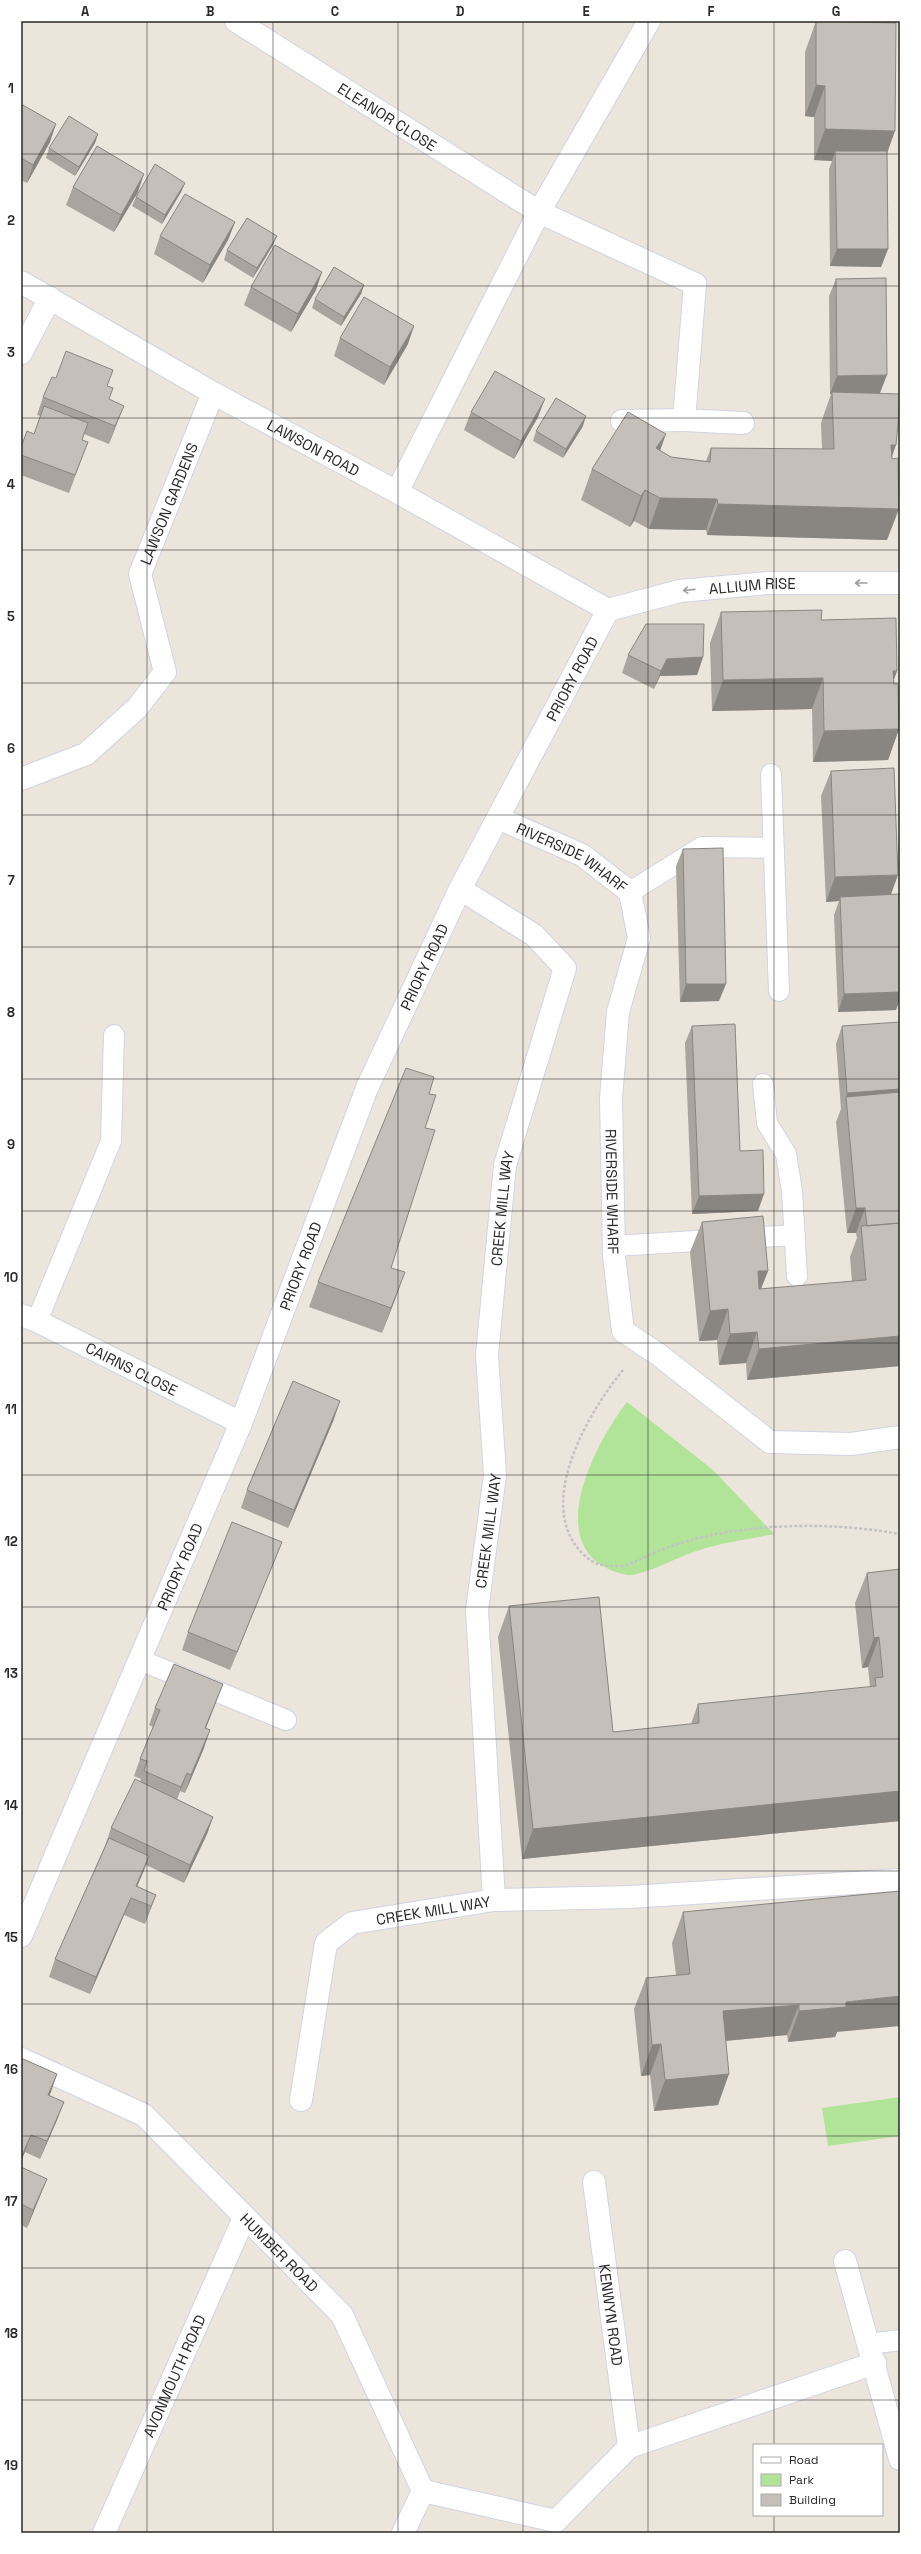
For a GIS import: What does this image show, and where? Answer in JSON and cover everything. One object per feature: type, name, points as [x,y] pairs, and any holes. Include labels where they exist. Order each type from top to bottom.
[{"type":"street","name":"ELEANOR CLOSE","points":[[236,21],[539,212],[695,284],[684,420]]},
{"type":"street","points":[[397,492],[539,212],[649,21]]},
{"type":"street","name":"LAWSON ROAD","points":[[21,282],[212,393],[397,492],[608,610]]},
{"type":"street","points":[[21,353],[50,298]]},
{"type":"street","name":"LAWSON GARDENS","points":[[21,779],[86,754],[137,708],[165,672],[140,574],[212,393]]},
{"type":"street","points":[[622,421],[684,420],[743,423]]},
{"type":"street","name":"ALLIUM RISE","points":[[608,610],[680,591],[768,583],[900,583]]},
{"type":"street","name":"PRIORY ROAD","points":[[21,1936],[87,1779],[140,1660],[241,1424],[367,1088],[460,889],[608,610]]},
{"type":"street","name":"RIVERSIDE WHARF","points":[[498,818],[582,855],[630,892],[639,938],[618,1012],[611,1098],[614,1246],[623,1331],[643,1346],[659,1354],[770,1442],[851,1444],[900,1437]]},
{"type":"street","name":"CREEK MILL WAY","points":[[301,2100],[326,1942],[352,1923],[494,1900],[477,1610],[495,1475],[488,1355],[505,1166],[565,968],[534,935],[460,889]]},
{"type":"street","name":"CAIRNS CLOSE","points":[[29,1318],[241,1424]]},
{"type":"street","points":[[494,1900],[630,1897],[900,1880]]},
{"type":"street","name":"HUMBER ROAD","points":[[21,2059],[144,2114],[244,2218],[342,2315],[423,2491]]},
{"type":"street","name":"KENWYN ROAD","points":[[594,2182],[629,2447]]},
{"type":"street","name":"AVONMOUTH ROAD","points":[[104,2533],[244,2218]]},
{"type":"street","points":[[845,2261],[872,2353],[900,2460]]},
{"type":"street","points":[[404,2533],[423,2491],[558,2527],[629,2447],[872,2353]]},
{"type":"lane","points":[[771,774],[779,991]]},
{"type":"lane","points":[[630,892],[702,848],[774,848]]},
{"type":"lane","points":[[29,1318],[111,1141],[114,1035]]},
{"type":"lane","points":[[763,1084],[767,1123],[786,1154],[792,1191],[797,1276]]},
{"type":"lane","points":[[614,1246],[795,1235]]},
{"type":"lane","points":[[140,1660],[286,1720]]},
{"type":"lane","points":[[872,2353],[900,2340]]},
{"type":"path","points":[[643,1346],[604,1393],[581,1435],[566,1475],[564,1512],[570,1536],[580,1551],[598,1564],[623,1566],[657,1552],[709,1536],[757,1528],[853,1528],[900,1534]]},
{"type":"green space","points":[[627,1402],[713,1470],[774,1534],[709,1547],[645,1572],[636,1574],[621,1574],[598,1563],[584,1547],[578,1527],[579,1505],[584,1482],[593,1459],[604,1437]]},
{"type":"green space","points":[[900,2097],[900,2136],[828,2146],[822,2108]]},
{"type":"building","points":[[816,21],[896,23],[895,131],[825,129],[825,86],[816,85]]},
{"type":"building","points":[[21,104],[56,124],[33,165],[21,158]]},
{"type":"building","points":[[69,116],[98,134],[79,167],[49,148]]},
{"type":"building","points":[[97,146],[144,174],[121,215],[73,187]]},
{"type":"building","points":[[835,151],[887,151],[888,249],[837,249]]},
{"type":"building","points":[[155,164],[185,183],[165,215],[136,197]]},
{"type":"building","points":[[185,194],[235,222],[210,265],[160,236]]},
{"type":"building","points":[[247,218],[277,236],[257,268],[227,250]]},
{"type":"building","points":[[275,245],[322,272],[298,314],[251,287]]},
{"type":"building","points":[[334,267],[364,285],[344,317],[315,299]]},
{"type":"building","points":[[886,278],[887,375],[837,376],[836,279]]},
{"type":"building","points":[[364,297],[414,326],[390,367],[340,338]]},
{"type":"building","points":[[66,351],[113,370],[107,386],[113,388],[109,399],[124,406],[115,426],[43,397],[52,377],[56,378]]},
{"type":"building","points":[[495,371],[545,399],[521,441],[471,412]]},
{"type":"building","points":[[832,392],[900,394],[896,445],[891,445],[892,459],[898,458],[899,509],[718,504],[717,499],[660,498],[645,490],[641,496],[592,469],[628,412],[666,434],[656,448],[671,457],[710,462],[711,448],[834,449]]},
{"type":"building","points":[[556,398],[586,416],[566,449],[536,431]]},
{"type":"building","points":[[44,406],[88,423],[82,440],[88,442],[75,475],[21,455],[21,447],[27,431],[34,434]]},
{"type":"building","points":[[822,610],[821,620],[896,618],[897,671],[893,671],[894,684],[898,684],[899,729],[824,731],[823,678],[723,680],[721,612]]},
{"type":"building","points":[[646,624],[704,624],[703,657],[667,659],[661,671],[628,655]]},
{"type":"building","points":[[894,768],[898,875],[835,877],[831,771]]},
{"type":"building","points":[[723,848],[726,984],[686,984],[683,849]]},
{"type":"building","points":[[899,894],[900,992],[844,994],[840,897]]},
{"type":"building","points":[[900,1022],[900,1089],[847,1093],[842,1026]]},
{"type":"building","points":[[735,1024],[740,1151],[763,1150],[764,1194],[699,1196],[692,1026]]},
{"type":"building","points":[[406,1068],[434,1077],[429,1094],[436,1095],[425,1128],[435,1130],[391,1268],[405,1272],[391,1308],[318,1282]]},
{"type":"building","points":[[900,1092],[900,1223],[867,1226],[865,1208],[856,1208],[846,1097]]},
{"type":"building","points":[[763,1216],[768,1271],[758,1271],[759,1289],[866,1280],[861,1226],[900,1223],[900,1336],[759,1349],[757,1332],[730,1334],[728,1309],[710,1311],[702,1222]]},
{"type":"building","points":[[293,1381],[340,1401],[294,1510],[247,1490]]},
{"type":"building","points":[[232,1522],[282,1542],[237,1652],[188,1632]]},
{"type":"building","points":[[900,1569],[900,1791],[533,1829],[509,1606],[599,1597],[613,1732],[699,1723],[698,1704],[876,1686],[875,1678],[883,1677],[879,1637],[874,1638],[867,1573]]},
{"type":"building","points":[[174,1664],[223,1684],[205,1728],[210,1730],[191,1775],[187,1773],[181,1787],[144,1771],[147,1761],[140,1759],[160,1710],[155,1708]]},
{"type":"building","points":[[135,1779],[213,1817],[190,1865],[111,1828]]},
{"type":"building","points":[[109,1838],[149,1856],[136,1886],[156,1895],[151,1906],[131,1898],[96,1977],[55,1959]]},
{"type":"building","points":[[900,1891],[900,1996],[846,2002],[846,2007],[799,2011],[799,2005],[723,2011],[729,2074],[665,2080],[661,2044],[652,2045],[646,1978],[690,1974],[683,1912]]},
{"type":"building","points":[[21,2058],[57,2074],[48,2095],[64,2102],[47,2141],[31,2135],[21,2158]]},
{"type":"building","points":[[21,2167],[47,2179],[33,2210],[21,2204]]}]
